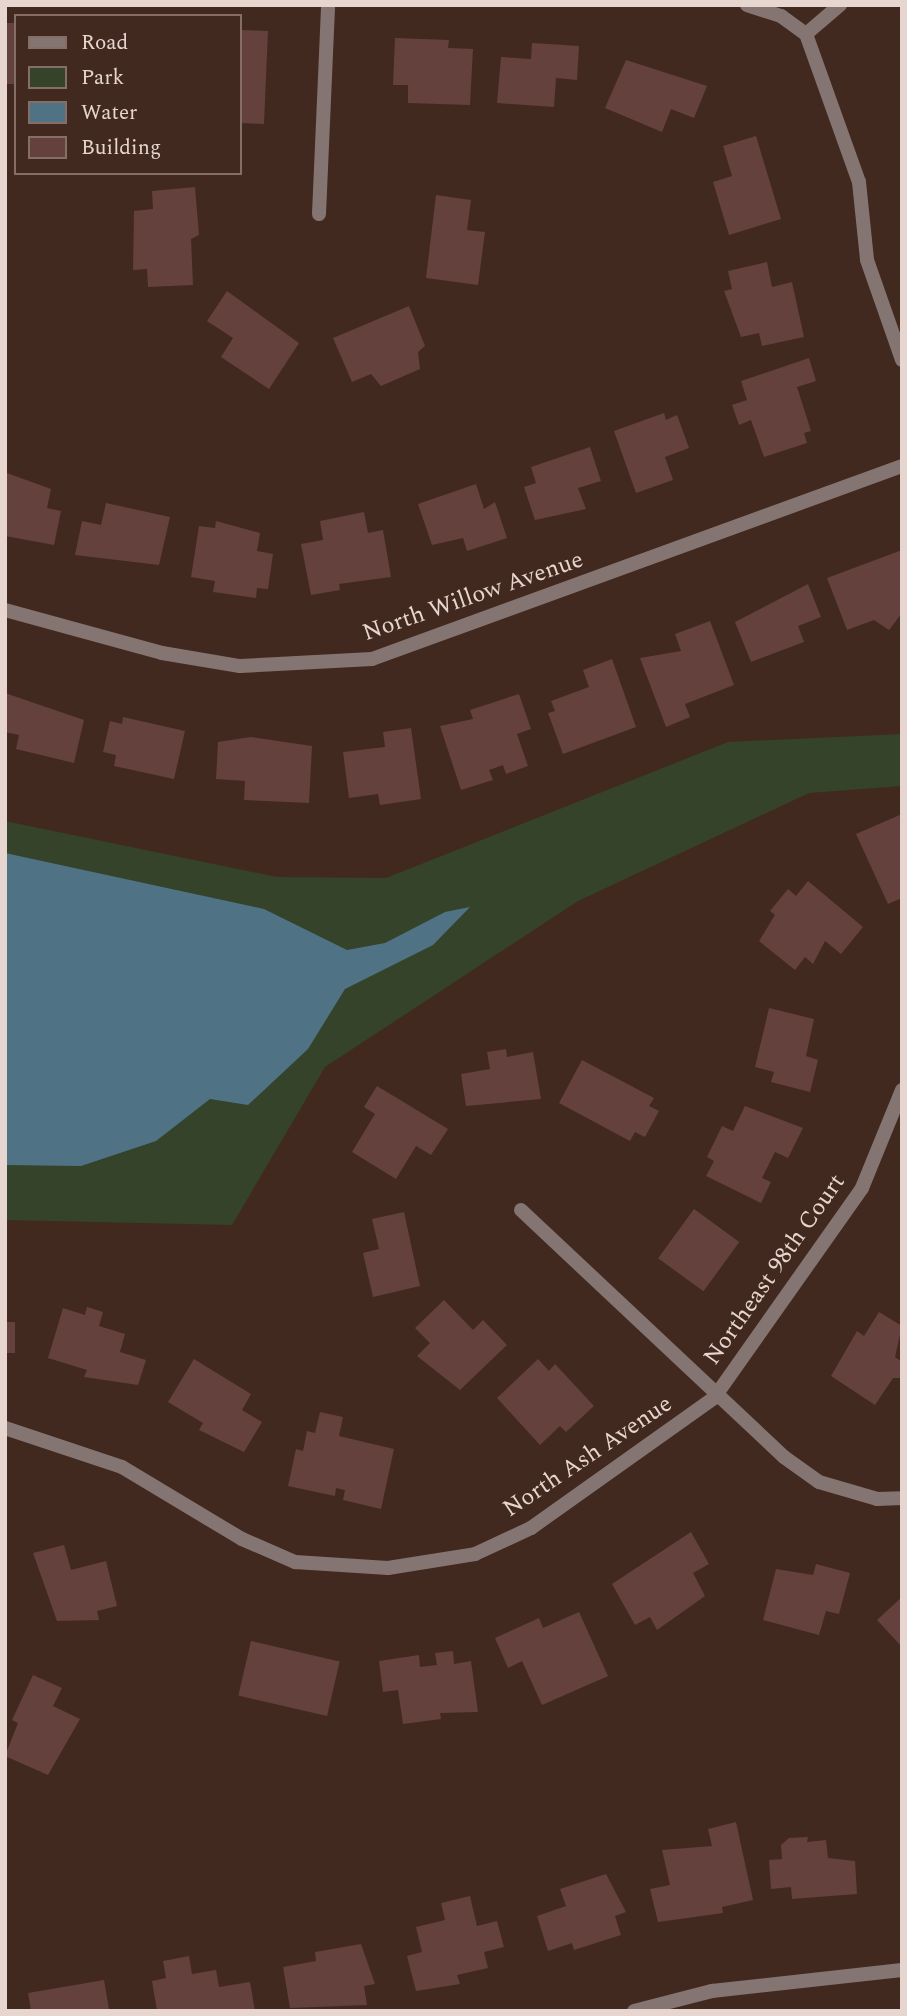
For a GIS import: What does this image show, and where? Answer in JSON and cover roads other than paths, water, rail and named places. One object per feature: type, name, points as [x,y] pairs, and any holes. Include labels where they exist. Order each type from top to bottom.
[{"type":"street","points":[[319,214],[328,5]]},
{"type":"street","points":[[747,5],[781,16],[806,34],[859,182],[867,260],[902,360]]},
{"type":"street","points":[[806,34],[840,5]]},
{"type":"street","name":"North Willow Avenue","points":[[5,610],[162,653],[240,666],[372,659],[902,466]]},
{"type":"street","name":"Northeast 98th Court","points":[[714,1398],[862,1188],[902,1090]]},
{"type":"street","points":[[522,1210],[714,1398],[819,1482],[877,1499],[902,1498]]},
{"type":"street","name":"North Ash Avenue","points":[[5,1428],[122,1467],[242,1539],[295,1562],[388,1569],[475,1554],[531,1528],[714,1398]]},
{"type":"street","points":[[634,2011],[712,1991],[902,1970]]},
{"type":"water","points":[[5,853],[264,909],[347,950],[385,943],[445,912],[470,907],[433,945],[345,989],[308,1049],[248,1105],[210,1099],[156,1141],[81,1166],[5,1165]]}]
